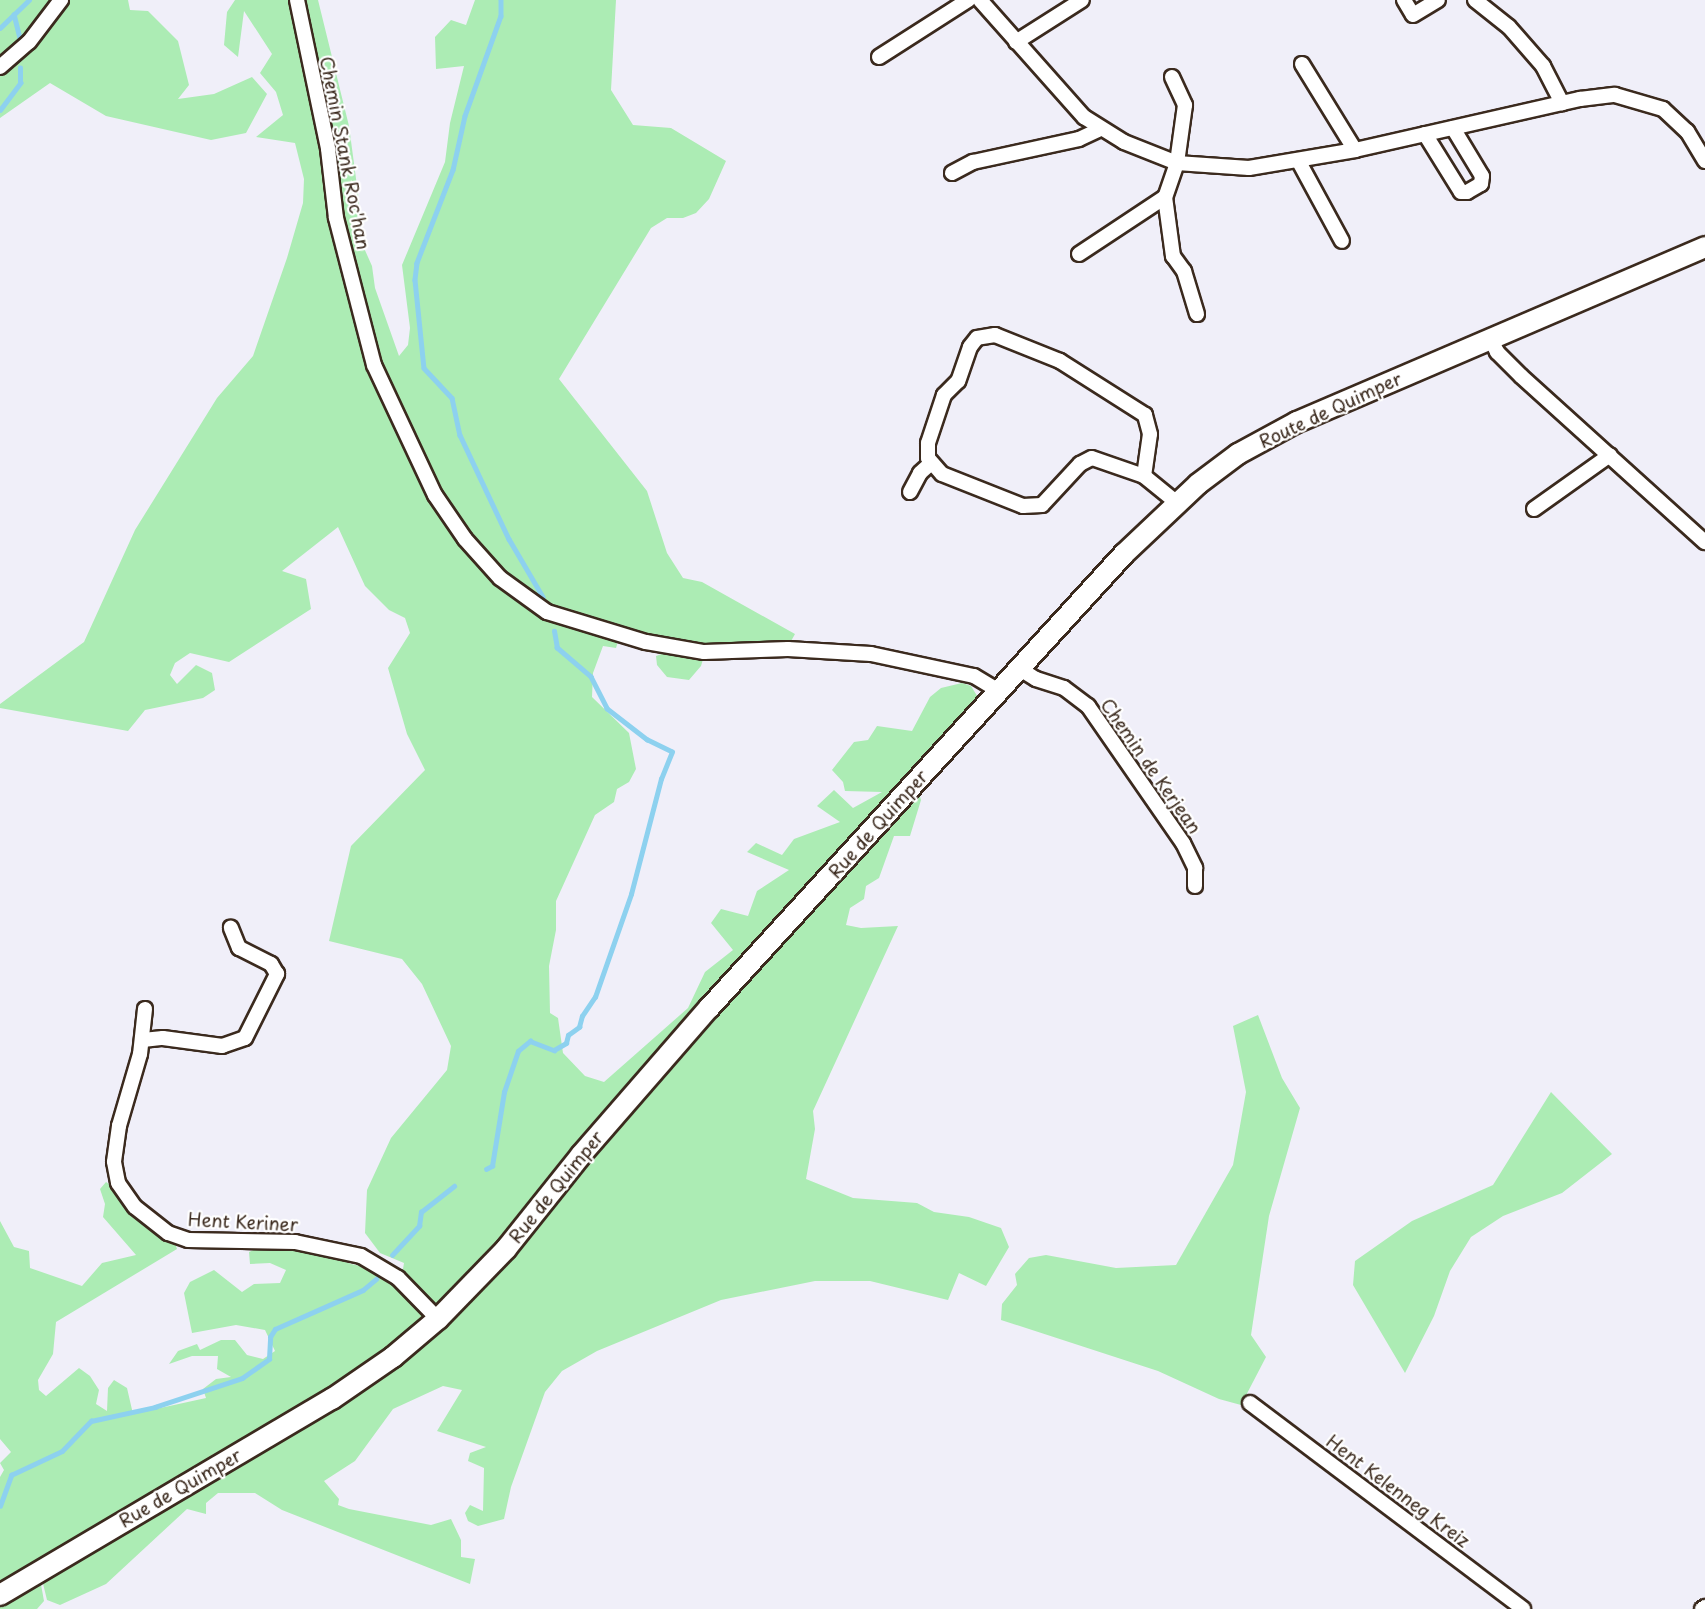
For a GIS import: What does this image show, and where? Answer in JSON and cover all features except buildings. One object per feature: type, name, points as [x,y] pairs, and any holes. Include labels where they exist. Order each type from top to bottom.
[{"type":"main road","name":"Route de Quimper","points":[[1020,669],[1176,502],[1229,460],[1280,430],[1705,247]]},
{"type":"main road","name":"Rue de Quimper","points":[[0,1595],[332,1400],[393,1357],[438,1319],[506,1249],[656,1066],[1020,669]]},
{"type":"street","points":[[0,67],[29,42],[61,0]]},
{"type":"street","name":"Chemin Stank Roc'han","points":[[297,0],[328,149],[336,218],[374,365],[435,495],[465,538],[500,578],[547,612],[646,642],[704,652],[816,649],[871,654],[974,676],[999,691]]},
{"type":"street","points":[[879,57],[968,0]]},
{"type":"street","points":[[980,0],[1066,101],[1101,129],[1177,163],[1224,169],[1298,160],[1355,150],[1562,103],[1615,95],[1655,105],[1687,131],[1705,160]]},
{"type":"street","points":[[1016,42],[1082,0]]},
{"type":"street","points":[[1404,0],[1413,15],[1438,0]]},
{"type":"street","points":[[1475,0],[1509,27],[1539,61],[1562,103]]},
{"type":"street","points":[[1302,64],[1355,150]]},
{"type":"street","points":[[1172,77],[1185,105],[1177,163],[1165,197],[1173,256],[1184,271],[1197,314]]},
{"type":"street","points":[[1425,134],[1461,192],[1467,192],[1481,184],[1482,176],[1453,128]]},
{"type":"street","points":[[952,173],[973,162],[1079,139],[1101,129]]},
{"type":"street","points":[[1298,160],[1342,241]]},
{"type":"street","points":[[1079,254],[1165,197]]},
{"type":"street","points":[[1144,476],[1150,434],[1145,415],[1060,361],[994,335],[977,338],[958,381],[944,395],[928,443],[931,463],[942,474],[1023,506],[1036,506],[1049,499],[1088,459],[1144,476],[1176,502]]},
{"type":"street","points":[[1490,339],[1514,370],[1705,542]]},
{"type":"street","points":[[1534,509],[1610,455]]},
{"type":"street","points":[[910,492],[920,472],[931,463]]},
{"type":"street","name":"Chemin de Kerjean","points":[[1020,669],[1036,679],[1064,688],[1088,706],[1189,853],[1195,868],[1195,886]]},
{"type":"street","points":[[143,1040],[163,1038],[222,1046],[245,1038],[277,974],[271,964],[239,948],[231,928]]},
{"type":"street","name":"Hent Keriner","points":[[145,1009],[143,1040],[114,1162],[118,1183],[143,1215],[168,1233],[188,1240],[295,1242],[361,1256],[398,1278],[438,1319]]},
{"type":"street","name":"Hent Kelenneg Kreiz","points":[[1250,1403],[1523,1609]]},
{"type":"green space","points":[[0,0],[128,0],[130,10],[148,11],[178,41],[189,85],[178,99],[214,94],[252,77],[267,94],[246,133],[211,140],[106,116],[50,83],[0,118]]},
{"type":"green space","points":[[235,0],[318,0],[349,126],[359,201],[356,230],[372,266],[375,288],[399,356],[408,345],[410,328],[402,265],[445,162],[450,123],[464,66],[436,69],[435,37],[451,20],[466,25],[475,0],[616,0],[611,90],[633,125],[671,128],[726,161],[709,199],[696,213],[683,218],[667,218],[651,228],[559,379],[647,491],[667,553],[683,578],[702,582],[795,634],[790,643],[707,646],[701,666],[689,680],[667,677],[657,665],[656,656],[670,651],[620,635],[616,648],[603,646],[593,673],[592,697],[629,733],[636,769],[629,782],[617,789],[614,802],[595,815],[556,901],[556,930],[549,966],[550,1013],[558,1018],[563,1053],[585,1076],[604,1082],[688,1008],[705,972],[733,950],[711,923],[721,909],[748,916],[757,891],[789,870],[747,852],[756,843],[782,855],[794,839],[840,822],[817,806],[834,790],[853,808],[882,792],[845,791],[843,782],[832,770],[854,742],[868,740],[877,726],[912,731],[930,697],[941,688],[962,683],[971,686],[979,699],[898,789],[918,790],[921,800],[910,836],[894,836],[879,878],[866,886],[864,899],[850,908],[846,925],[861,928],[898,926],[813,1111],[815,1129],[806,1179],[853,1198],[917,1203],[934,1212],[969,1217],[1001,1228],[1009,1247],[986,1286],[959,1273],[948,1300],[870,1281],[815,1281],[721,1300],[597,1351],[562,1371],[545,1392],[511,1487],[504,1519],[478,1526],[468,1521],[465,1513],[470,1505],[483,1511],[484,1468],[468,1461],[470,1453],[486,1447],[437,1431],[462,1390],[443,1386],[393,1409],[355,1461],[324,1481],[339,1499],[338,1505],[349,1509],[431,1525],[451,1519],[461,1540],[461,1557],[475,1559],[470,1584],[282,1510],[255,1493],[218,1493],[206,1503],[206,1514],[187,1509],[106,1584],[60,1605],[47,1600],[37,1559],[20,1575],[0,1585],[0,1477],[4,1470],[0,1463],[11,1452],[0,1439],[0,1221],[14,1247],[29,1251],[30,1268],[82,1286],[102,1263],[136,1255],[103,1217],[105,1204],[100,1189],[106,1182],[119,1191],[144,1224],[175,1243],[177,1249],[56,1322],[53,1354],[38,1380],[39,1390],[46,1396],[79,1368],[90,1376],[99,1390],[96,1404],[107,1411],[108,1388],[114,1380],[127,1388],[133,1414],[206,1398],[203,1389],[216,1379],[231,1377],[217,1369],[218,1356],[192,1356],[169,1364],[178,1351],[197,1344],[200,1350],[221,1340],[235,1340],[247,1355],[263,1359],[275,1351],[265,1330],[236,1325],[192,1333],[184,1293],[190,1282],[214,1270],[242,1292],[254,1284],[280,1283],[286,1270],[270,1263],[250,1264],[249,1252],[265,1245],[311,1248],[351,1264],[402,1275],[404,1263],[380,1253],[365,1233],[367,1190],[391,1138],[447,1070],[451,1046],[422,984],[402,959],[329,941],[351,846],[425,770],[407,734],[388,668],[410,633],[405,618],[389,610],[365,586],[338,527],[282,571],[306,579],[311,609],[229,662],[190,653],[175,663],[170,675],[177,684],[196,665],[212,673],[215,690],[203,698],[145,710],[128,731],[0,708],[0,704],[84,642],[135,530],[217,398],[253,356],[287,258],[303,203],[304,179],[295,143],[256,137],[283,115],[276,92],[260,73],[272,54],[244,11],[238,57],[224,45],[227,12]]},
{"type":"green space","points":[[1258,1015],[1282,1078],[1300,1108],[1269,1216],[1251,1335],[1266,1357],[1241,1405],[1219,1399],[1158,1371],[1001,1320],[1002,1304],[1017,1285],[1015,1274],[1029,1258],[1046,1255],[1116,1268],[1176,1265],[1233,1165],[1246,1092],[1233,1026]]},
{"type":"green space","points":[[1551,1092],[1612,1154],[1562,1193],[1503,1216],[1471,1237],[1450,1271],[1434,1316],[1405,1373],[1353,1285],[1355,1261],[1412,1221],[1493,1185]]},
{"type":"green space","points":[[40,1579],[44,1601],[37,1609],[0,1609],[0,1601]]},
{"type":"waterway","points":[[0,28],[29,0]]},
{"type":"waterway","points":[[501,0],[501,16],[465,116],[453,170],[417,263],[415,280],[424,368],[452,398],[460,435],[509,539],[543,597]]},
{"type":"waterway","points":[[14,14],[21,42]]},
{"type":"waterway","points":[[0,110],[20,83],[20,68]]},
{"type":"waterway","points":[[486,1169],[492,1166],[504,1092],[518,1051],[530,1041],[554,1050],[566,1043],[568,1035],[579,1027],[582,1016],[595,997],[631,894],[661,779],[672,752],[647,740],[607,709],[591,677],[557,648],[554,631]]},
{"type":"waterway","points":[[392,1255],[419,1226],[421,1212],[454,1186]]},
{"type":"waterway","points":[[0,1506],[11,1475],[62,1451],[91,1421],[155,1407],[242,1378],[269,1359],[270,1337],[275,1329],[363,1290],[376,1279]]}]
